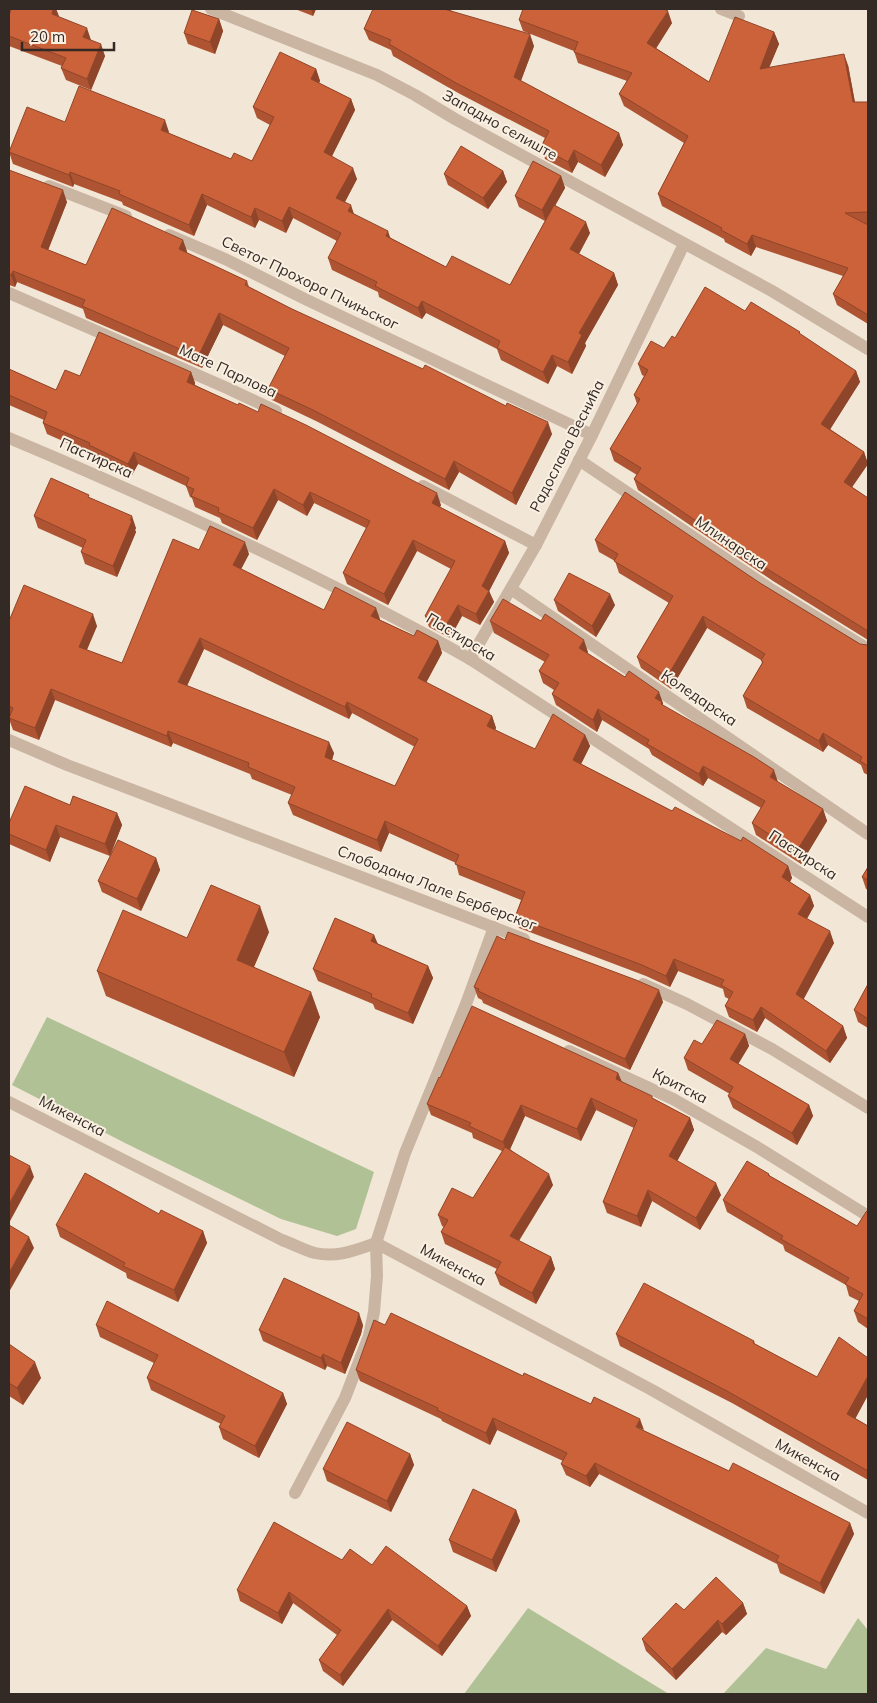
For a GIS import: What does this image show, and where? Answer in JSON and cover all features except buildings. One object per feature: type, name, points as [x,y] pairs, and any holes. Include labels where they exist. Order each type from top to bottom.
[{"type":"street","name":"Западно селиште","points":[[211,9],[377,74],[455,120],[772,291],[868,349]]},
{"type":"street","points":[[721,9],[739,16]]},
{"type":"street","points":[[38,182],[136,220]]},
{"type":"street","name":"Светог Прохора Пчињског","points":[[154,228],[225,259],[307,300],[592,435]]},
{"type":"street","name":"Радослава Веснића","points":[[470,659],[536,545],[592,435],[684,244]]},
{"type":"street","name":"Мате Парлова","points":[[9,292],[195,373],[288,416]]},
{"type":"street","name":"Пастирска","points":[[9,438],[295,566],[379,608],[470,659],[868,917]]},
{"type":"street","name":"Млинарска","points":[[579,460],[769,588],[868,649]]},
{"type":"street","points":[[416,482],[536,545]]},
{"type":"street","name":"Коледарска","points":[[511,589],[868,834]]},
{"type":"street","name":"Слободана Лале Берберског","points":[[9,740],[67,765],[538,944]]},
{"type":"street","points":[[295,1493],[345,1398],[369,1336],[374,1312],[376,1242],[405,1153],[471,1006],[494,927]]},
{"type":"street","points":[[634,980],[687,1004],[772,1049],[868,1108]]},
{"type":"street","name":"Критска","points":[[557,1045],[673,1098],[757,1146],[868,1216]]},
{"type":"street","name":"Микенска","points":[[9,1102],[282,1240],[307,1250],[315,1253],[336,1254],[354,1251],[376,1242],[652,1390],[868,1513]]},
{"type":"green space","points":[[47,1017],[374,1172],[356,1229],[337,1236],[281,1219],[127,1144],[12,1085]]},
{"type":"green space","points":[[528,1608],[669,1694],[464,1694]]},
{"type":"green space","points":[[858,1618],[868,1630],[868,1694],[723,1694],[766,1648],[826,1669]]}]
